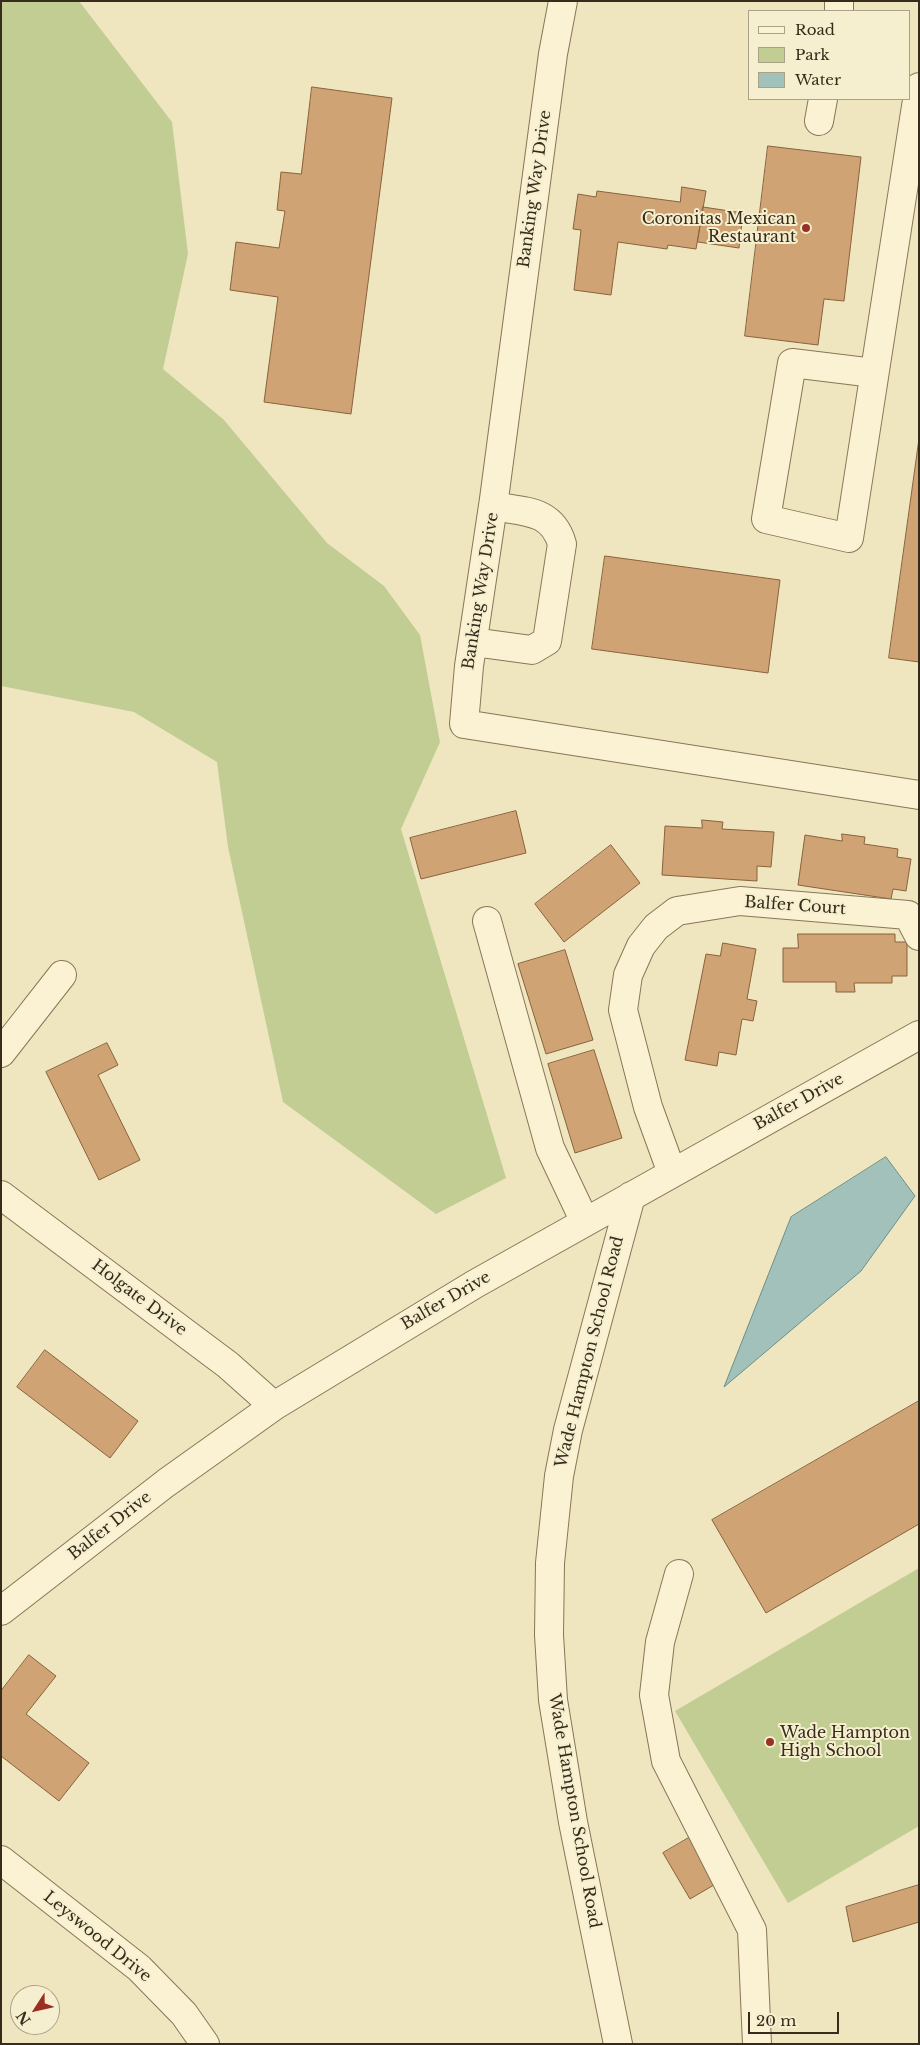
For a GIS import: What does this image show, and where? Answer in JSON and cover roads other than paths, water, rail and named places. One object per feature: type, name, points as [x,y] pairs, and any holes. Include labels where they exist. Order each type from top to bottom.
[{"type":"street","name":"Banking Way Drive","points":[[563,1],[553,54],[493,506],[472,642],[464,724],[919,795]]},
{"type":"street","points":[[874,373],[792,363],[766,519],[849,538],[919,87]]},
{"type":"street","points":[[472,642],[532,650],[547,642],[562,544],[558,530],[542,515],[493,506]]},
{"type":"street","name":"Balfer Court","points":[[672,1173],[648,1107],[623,1010],[628,975],[641,946],[656,927],[678,912],[740,901],[908,915],[919,936]]},
{"type":"street","points":[[487,922],[550,1148],[585,1222]]},
{"type":"street","points":[[1,1053],[62,975]]},
{"type":"street","name":"Balfer Drive","points":[[1,1611],[166,1483],[274,1406],[400,1328],[919,1035]]},
{"type":"street","name":"Holgate Drive","points":[[1,1195],[228,1365],[274,1406]]},
{"type":"street","name":"Wade Hampton School Road","points":[[618,2044],[573,1822],[552,1700],[549,1635],[550,1563],[558,1476],[568,1430],[631,1196]]},
{"type":"street","points":[[679,1574],[660,1642],[654,1695],[666,1761],[752,1930],[756,2044]]},
{"type":"street","name":"Leyswood Drive","points":[[1,1860],[139,1968],[184,2014],[205,2044]]},
{"type":"water","points":[[886,1157],[915,1196],[861,1271],[724,1387],[791,1217]]},
{"type":"place","name":"Coronitas Mexican Restaurant","points":[[806,228]]},
{"type":"place","name":"Wade Hampton High School","points":[[770,1742]]}]
